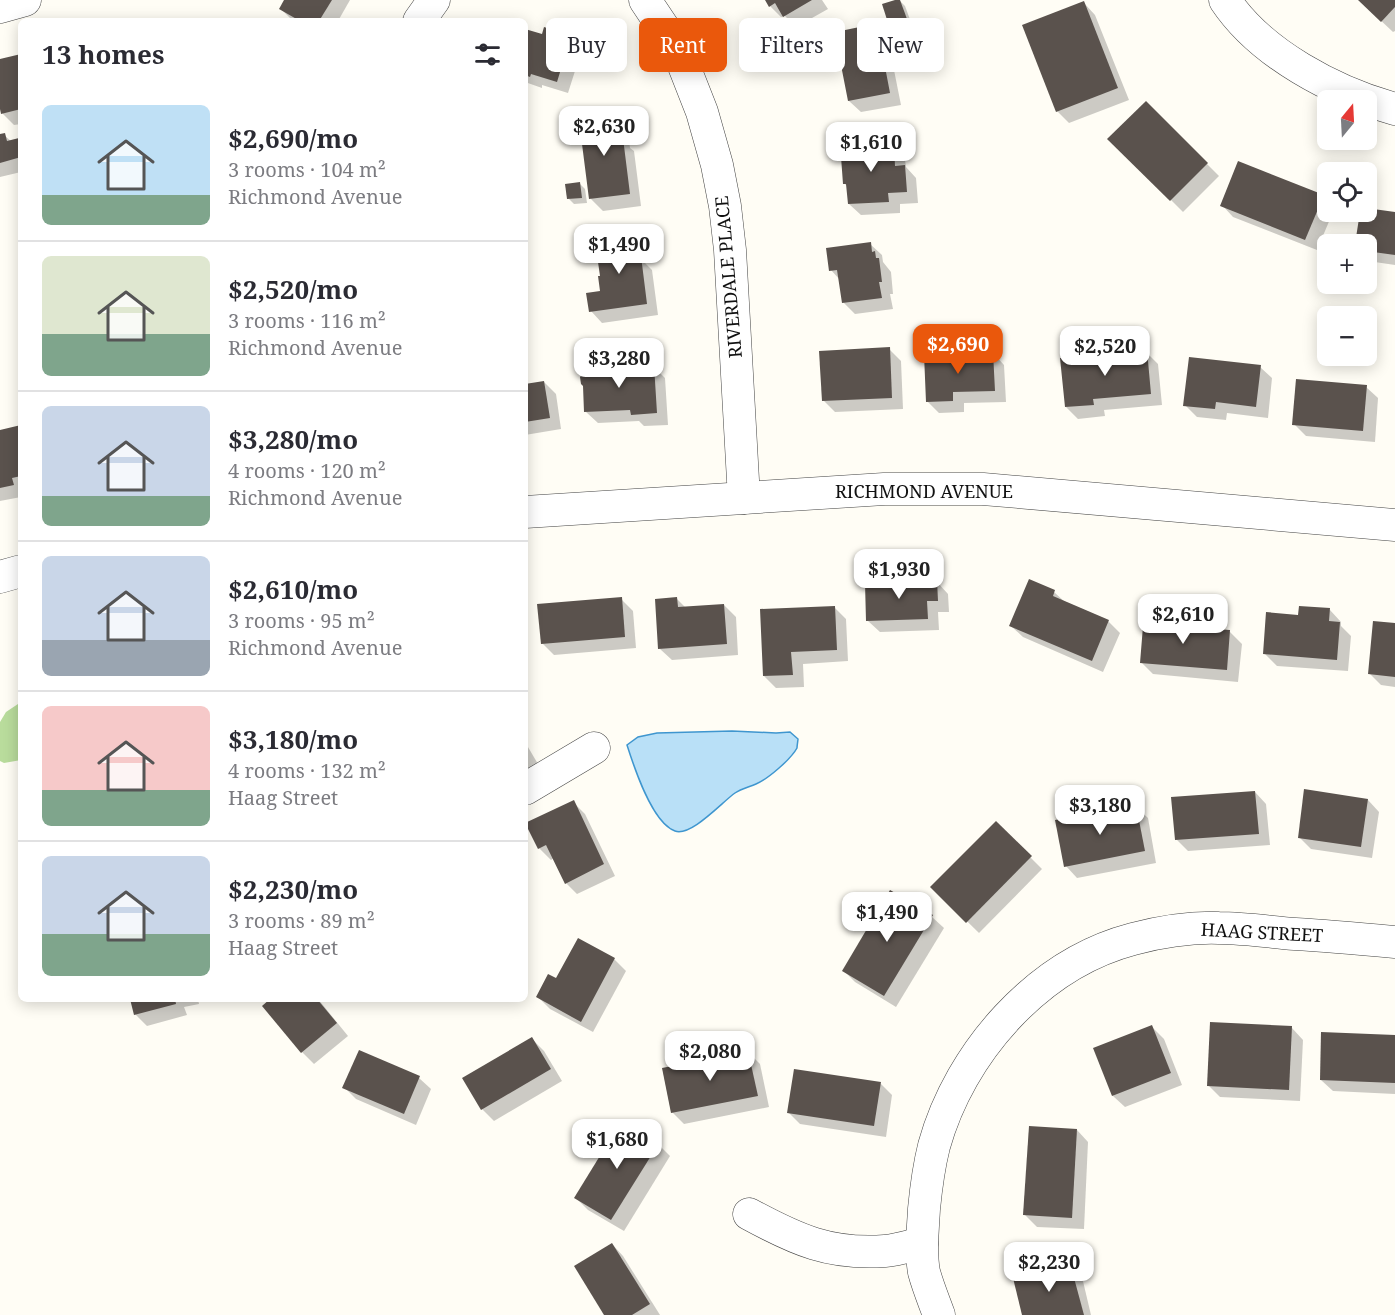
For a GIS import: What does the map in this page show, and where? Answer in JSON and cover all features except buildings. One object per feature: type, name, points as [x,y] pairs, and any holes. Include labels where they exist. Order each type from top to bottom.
[{"type":"street","points":[[0,7],[26,0]]},
{"type":"street","points":[[420,18],[434,0]]},
{"type":"street","name":"RIVERDALE PLACE","points":[[645,0],[671,39],[693,87],[710,137],[719,176],[730,250],[744,498]]},
{"type":"street","points":[[1225,0],[1256,35],[1285,58],[1326,83],[1370,102],[1395,108]]},
{"type":"street","name":"RICHMOND AVENUE","points":[[528,512],[884,489],[983,489],[1395,525]]},
{"type":"street","points":[[0,577],[18,572]]},
{"type":"street","points":[[528,787],[594,748]]},
{"type":"street","name":"HAAG STREET","points":[[939,1315],[924,1272],[922,1244],[926,1189],[934,1146],[956,1093],[972,1062],[993,1032],[1025,999],[1059,972],[1098,951],[1132,940],[1170,932],[1218,928],[1395,942]]},
{"type":"street","points":[[749,1214],[809,1243],[844,1251],[887,1251],[922,1244]]},
{"type":"green space","points":[[18,704],[18,761],[4,763],[0,761],[0,722],[6,712]]},
{"type":"water","points":[[790,732],[798,739],[797,748],[790,758],[773,773],[735,793],[698,824],[682,831],[675,831],[667,826],[645,793],[627,745],[638,737],[657,733]]}]
